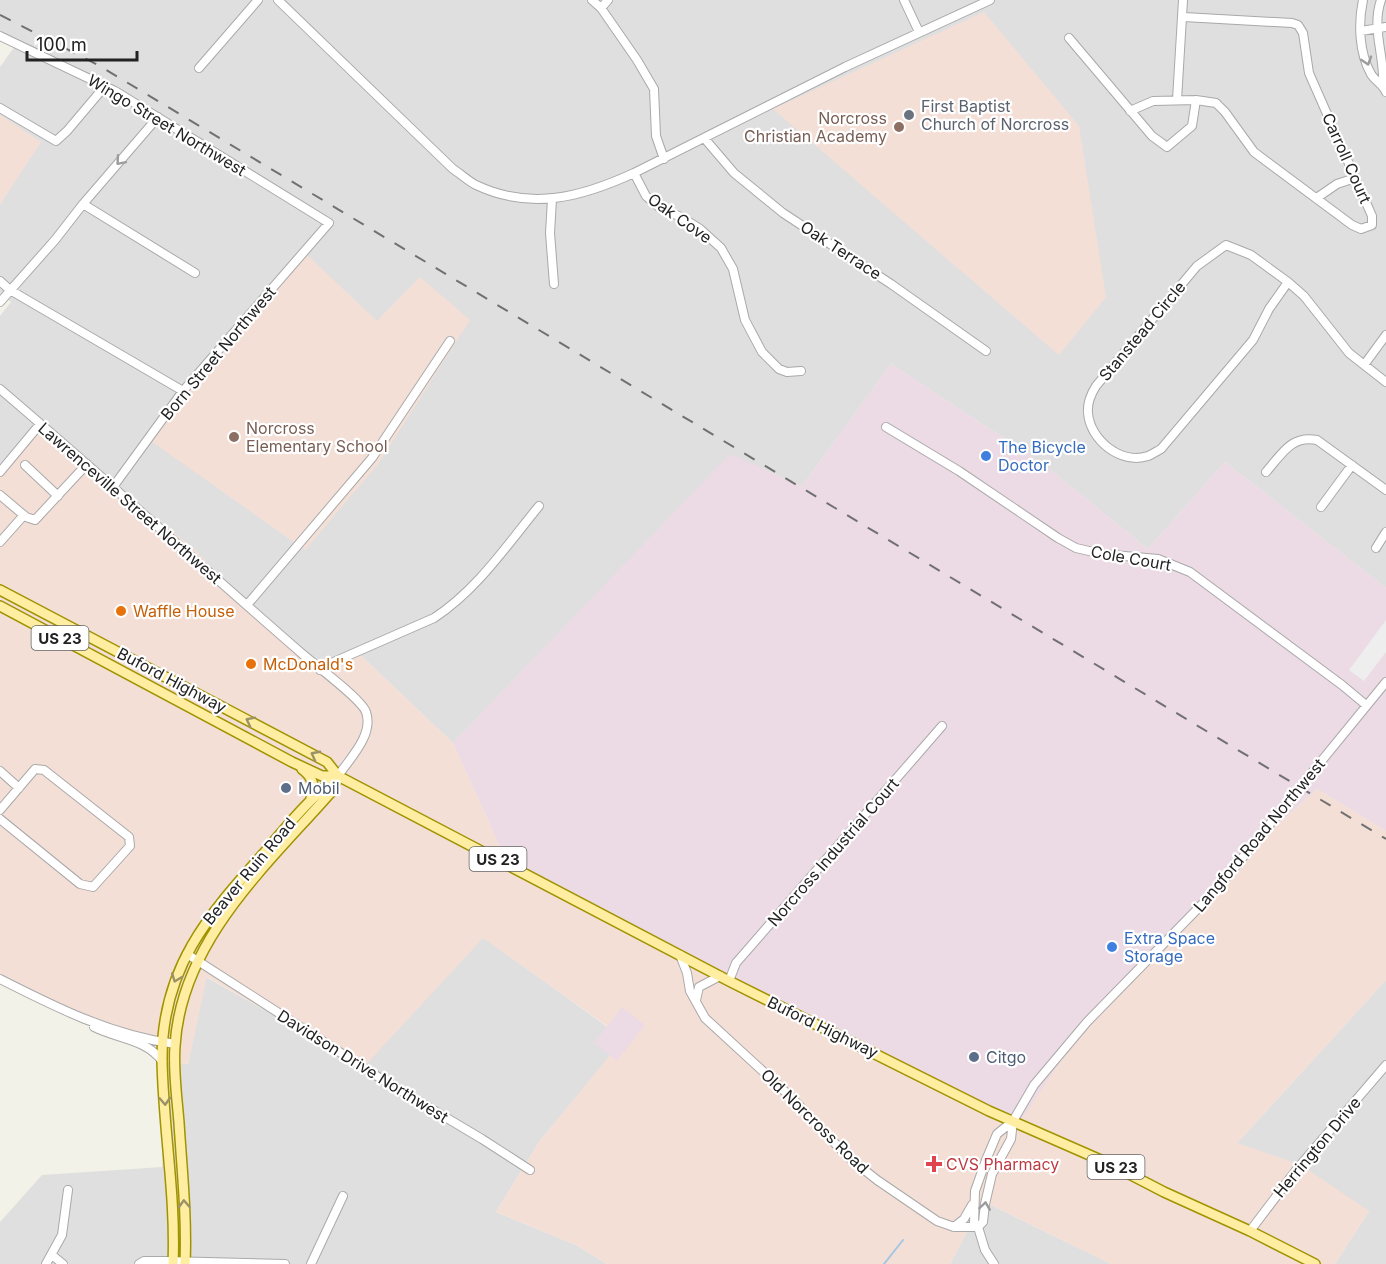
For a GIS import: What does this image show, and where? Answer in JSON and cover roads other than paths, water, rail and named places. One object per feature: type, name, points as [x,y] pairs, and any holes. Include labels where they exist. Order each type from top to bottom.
[{"type":"main road","name":"Buford Highway","points":[[0,590],[327,762],[338,776],[724,979],[989,1111],[1110,1164],[1315,1264]]},
{"type":"main road","name":"Buford Highway","points":[[0,606],[292,762],[322,776],[338,776]]},
{"type":"main road","points":[[149,686],[156,673]]},
{"type":"main road","points":[[292,762],[309,774],[314,792],[311,798]]},
{"type":"main road","name":"Beaver Ruin Road","points":[[173,1263],[173,1215],[162,1061],[170,998],[187,954],[200,930],[311,798],[338,776]]},
{"type":"main road","name":"Beaver Ruin Road","points":[[185,1263],[185,1207],[175,1075],[175,1044],[180,1010],[188,981],[219,923],[259,873],[332,791],[338,776]]},
{"type":"street","points":[[199,68],[258,0]]},
{"type":"street","points":[[278,0],[453,168],[474,184],[495,193],[524,198],[552,199],[570,197],[603,187],[634,173],[790,94],[990,0]]},
{"type":"street","points":[[592,0],[601,8],[654,89],[656,136],[664,159]]},
{"type":"street","points":[[601,8],[608,0]]},
{"type":"street","points":[[904,0],[919,32]]},
{"type":"street","points":[[1177,100],[1184,17],[1183,0]]},
{"type":"street","points":[[1363,0],[1360,16],[1367,64],[1372,76],[1385,88]]},
{"type":"street","points":[[1381,0],[1385,88]]},
{"type":"street","name":"Carroll Court","points":[[1130,111],[1153,101],[1196,99],[1216,103],[1254,152],[1318,197],[1352,225],[1361,229],[1371,225],[1372,216],[1309,73],[1303,33],[1298,26],[1292,23],[1184,17]]},
{"type":"street","points":[[1361,31],[1382,28]]},
{"type":"street","name":"Wingo Street Northwest","points":[[0,36],[105,86],[329,223]]},
{"type":"street","points":[[1069,38],[1152,136],[1167,147],[1192,126],[1196,99]]},
{"type":"street","points":[[0,108],[56,141],[105,86]]},
{"type":"street","points":[[0,302],[158,117]]},
{"type":"street","name":"Oak Terrace","points":[[705,139],[734,173],[783,213],[891,284],[986,351]]},
{"type":"street","name":"Oak Cove","points":[[634,173],[646,196],[660,208],[700,229],[721,248],[733,269],[745,320],[762,352],[778,369],[787,372],[801,371]]},
{"type":"street","points":[[1318,197],[1337,184],[1355,178]]},
{"type":"street","points":[[552,199],[550,233],[554,284]]},
{"type":"street","points":[[82,204],[195,273]]},
{"type":"street","name":"Born Street Northwest","points":[[113,487],[183,391],[329,223]]},
{"type":"street","name":"Stanstead Circle","points":[[1288,282],[1269,309],[1253,340],[1161,449],[1149,456],[1133,458],[1117,454],[1098,437],[1090,425],[1087,411],[1090,397],[1096,386],[1197,266],[1226,245],[1251,255],[1288,282],[1304,296],[1349,353],[1386,382]]},
{"type":"street","points":[[0,281],[10,290],[183,391]]},
{"type":"street","points":[[1364,365],[1386,335]]},
{"type":"street","points":[[247,605],[372,458],[450,341]]},
{"type":"street","name":"Lawrenceville Street Northwest","points":[[0,389],[359,702],[365,709],[368,719],[366,733],[338,776]]},
{"type":"street","points":[[0,472],[40,424]]},
{"type":"street","name":"Cole Court","points":[[886,427],[968,477],[1076,548],[1102,554],[1158,559],[1190,572],[1366,705]]},
{"type":"street","points":[[1266,472],[1291,444],[1305,438],[1317,440],[1386,490]]},
{"type":"street","points":[[0,495],[24,515],[35,520],[87,464]]},
{"type":"street","points":[[25,465],[58,495]]},
{"type":"street","points":[[1321,507],[1352,465]]},
{"type":"street","points":[[320,670],[329,663],[435,618],[457,602],[539,506]]},
{"type":"street","points":[[0,542],[24,515]]},
{"type":"street","points":[[1376,548],[1386,532]]},
{"type":"street","name":"Langford Road Northwest","points":[[1013,1120],[1011,1139],[992,1174],[983,1222],[978,1227],[974,1223],[974,1198],[997,1134],[1013,1120],[1034,1085],[1079,1030],[1216,890],[1386,682]]},
{"type":"street","name":"Norcross Industrial Court","points":[[724,979],[942,726]]},
{"type":"street","points":[[0,810],[35,770],[44,770],[129,837],[130,846],[93,887],[80,884],[0,819]]},
{"type":"street","points":[[0,771],[19,788]]},
{"type":"street","name":"Davidson Drive Northwest","points":[[187,954],[316,1038],[530,1170]]},
{"type":"street","name":"Old Norcross Road","points":[[680,955],[687,973],[690,992],[705,1018],[786,1093],[847,1156],[937,1221],[954,1227],[978,1227]]},
{"type":"street","points":[[0,979],[67,1013],[132,1035],[175,1044]]},
{"type":"street","points":[[696,1002],[699,987],[724,979]]},
{"type":"street","points":[[81,1018],[108,1034],[145,1045],[162,1061]]},
{"type":"street","name":"Herrington Drive","points":[[1250,1231],[1298,1169],[1386,1065]]},
{"type":"street","points":[[46,1264],[62,1235],[68,1190]]},
{"type":"street","points":[[311,1264],[343,1196]]},
{"type":"street","points":[[954,1227],[972,1209],[974,1198]]},
{"type":"street","points":[[978,1227],[985,1250],[994,1264]]},
{"type":"street","points":[[52,1256],[63,1264]]},
{"type":"street","points":[[139,1264],[144,1261],[285,1264]]},
{"type":"waterway","points":[[884,1264],[903,1240]]},
{"type":"railway","points":[[0,15],[98,65],[1386,839]]},
{"type":"place","name":"First Baptist Church of Norcross","points":[[909,115]]},
{"type":"place","name":"Norcross Christian Academy","points":[[899,127]]},
{"type":"place","name":"Norcross Elementary School","points":[[234,437]]},
{"type":"place","name":"The Bicycle Doctor","points":[[986,456]]},
{"type":"place","name":"Waffle House","points":[[121,611]]},
{"type":"place","name":"McDonald's","points":[[251,664]]},
{"type":"place","name":"Mobil","points":[[286,788]]},
{"type":"place","name":"Extra Space Storage","points":[[1112,947]]},
{"type":"place","name":"Citgo","points":[[974,1057]]},
{"type":"place","name":"CVS Pharmacy","points":[[934,1164]]}]
